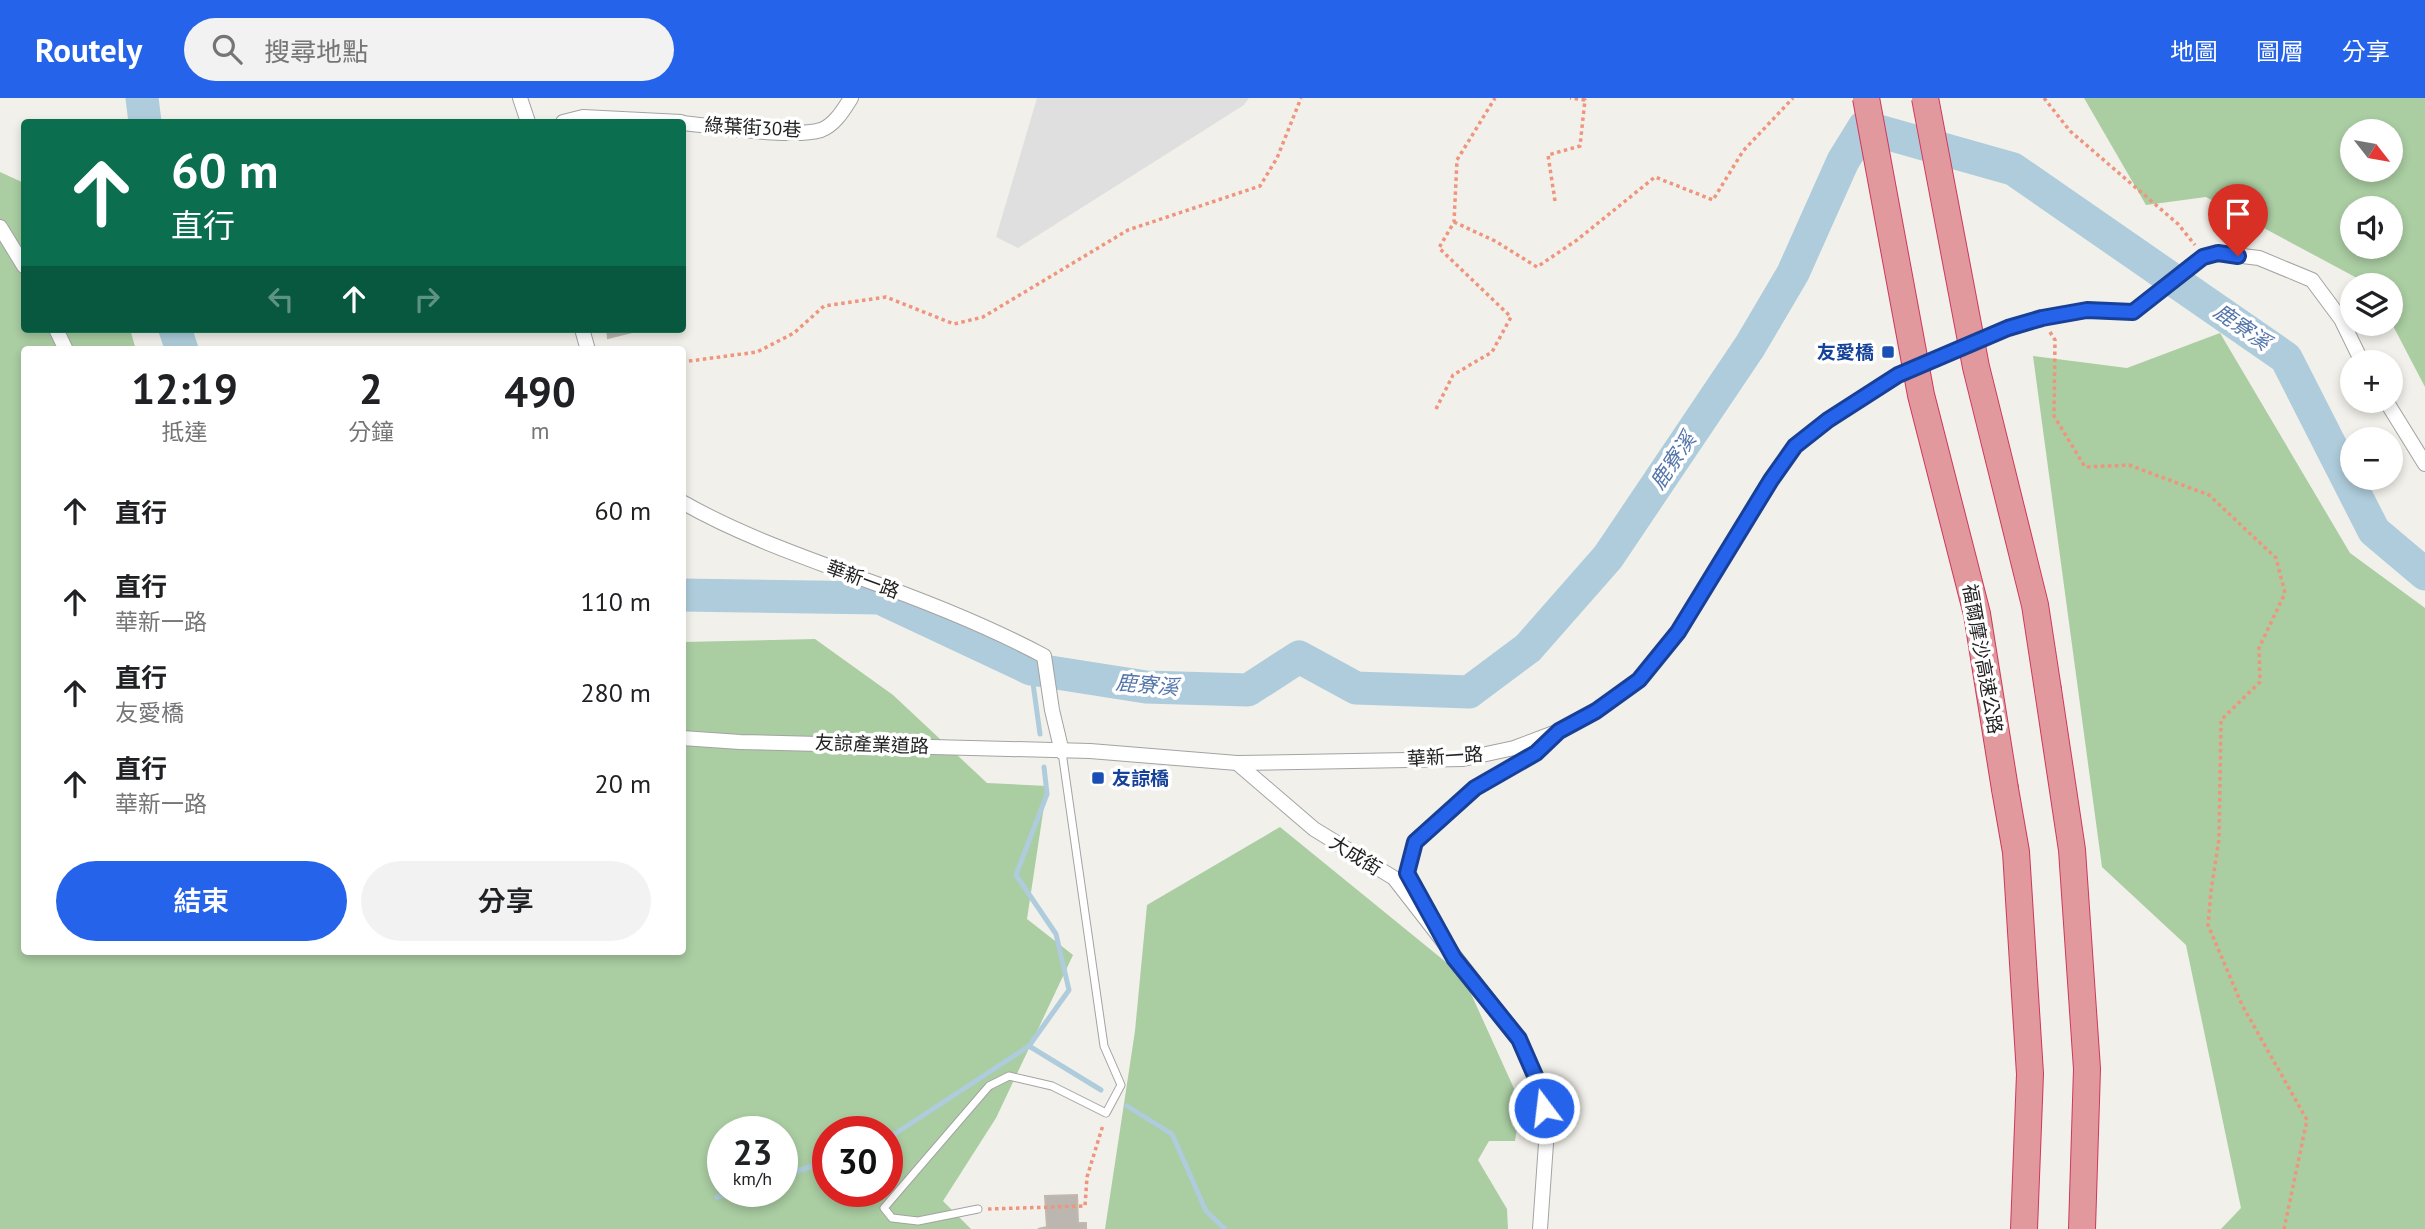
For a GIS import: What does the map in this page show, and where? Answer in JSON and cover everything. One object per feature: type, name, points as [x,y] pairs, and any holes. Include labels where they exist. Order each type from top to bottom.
[{"type":"highway","name":"福爾摩沙高速公路","points":[[1866,98],[1921,395],[1977,614],[2015,852],[2030,1074],[2024,1229]]},
{"type":"highway","points":[[1925,98],[1976,367],[2035,605],[2072,850],[2087,1069],[2082,1229]]},
{"type":"street","points":[[520,98],[527,119]]},
{"type":"street","name":"綠葉街30巷","points":[[686,123],[794,133],[823,129],[839,116],[851,98]]},
{"type":"street","name":"綠葉街30巷","points":[[575,119],[616,119]]},
{"type":"street","points":[[0,227],[21,262]]},
{"type":"street","points":[[2203,257],[2218,253],[2259,258],[2312,280],[2342,319],[2356,350]]},
{"type":"street","name":"華新一路","points":[[686,504],[721,524],[953,613],[1044,656],[1062,752],[1090,751],[1237,763],[1463,759],[1514,748],[1559,731],[1596,711],[1639,680],[1678,632],[1771,480],[1795,446],[1828,420],[1898,375],[2008,328],[2042,318],[2087,310],[2133,312],[2203,257]]},
{"type":"street","points":[[2393,413],[2425,464]]},
{"type":"street","name":"友諒產業道路","points":[[686,738],[740,742],[1000,747],[1062,752]]},
{"type":"street","name":"大成街","points":[[1237,763],[1314,829],[1394,878],[1519,1039],[1540,1087],[1547,1129],[1540,1229]]},
{"type":"lane","points":[[1454,958],[1407,873],[1415,842],[1475,788],[1536,753],[1559,731]]},
{"type":"lane","points":[[978,1209],[918,1221],[892,1218],[884,1208],[989,1086],[1009,1076],[1052,1086],[1107,1113],[1121,1085],[1104,1046],[1062,752]]},
{"type":"path","points":[[686,361],[757,352],[794,332],[824,306],[886,297],[954,324],[983,317],[1128,230],[1260,186],[1277,158],[1301,98]]},
{"type":"path","points":[[1436,409],[1452,375],[1492,352],[1511,317],[1439,248],[1454,222],[1457,160],[1495,98]]},
{"type":"path","points":[[1555,201],[1548,155],[1580,146],[1585,100],[1570,98]]},
{"type":"path","points":[[1454,222],[1495,241],[1537,267],[1577,240],[1655,177],[1713,200],[1742,151],[1793,98]]},
{"type":"path","points":[[2044,98],[2070,131],[2178,224],[2203,257]]},
{"type":"path","points":[[2042,318],[2055,340],[2054,416],[2085,467],[2129,465],[2209,495],[2276,558],[2285,593],[2259,648],[2260,682],[2221,720],[2220,839],[2208,925],[2242,1004],[2307,1120],[2284,1229]]},
{"type":"path","points":[[978,1209],[1085,1206],[1087,1177],[1107,1113]]},
{"type":"shaded area","points":[[1037,98],[1249,98],[1244,105],[1018,248],[996,237]]},
{"type":"green space","points":[[2084,98],[2425,98],[2425,387],[2398,336],[2403,336],[2403,273],[2348,273],[2206,197],[2146,205]]},
{"type":"green space","points":[[0,172],[21,182],[21,333],[131,333],[135,346],[21,346],[21,955],[686,955],[686,642],[815,639],[893,695],[987,783],[1047,786],[1027,919],[1073,955],[996,1118],[943,1201],[971,1229],[0,1229]]},
{"type":"green space","points":[[2220,333],[2350,553],[2425,608],[2425,1229],[2221,1229],[2241,1208],[2186,945],[2102,867],[2033,356],[2127,368]]},
{"type":"green space","points":[[1280,827],[1463,976],[1521,1104],[1515,1141],[1489,1141],[1478,1160],[1507,1209],[1508,1229],[1105,1229],[1135,1031],[1147,905]]},
{"type":"building","points":[[607,333],[628,333],[608,338]]},
{"type":"building","points":[[1077,1195],[1078,1223],[1086,1223],[1086,1229],[1038,1229],[1047,1227],[1045,1196]]},
{"type":"waterway","name":"鹿寮溪","points":[[142,98],[145,119]]},
{"type":"waterway","name":"鹿寮溪","points":[[686,595],[880,598],[1031,669],[1146,687],[1248,690],[1299,657],[1356,688],[1469,692],[1528,648],[1608,557],[1750,346],[1793,273],[1843,161],[1864,127],[2013,169],[2286,358],[2374,531],[2425,574]]},
{"type":"waterway","name":"鹿寮溪","points":[[176,333],[181,346]]},
{"type":"waterway","points":[[1031,669],[1040,734]]},
{"type":"waterway","points":[[1044,767],[1047,794],[1016,875],[1056,934],[1069,990],[1029,1046],[1101,1090]]},
{"type":"waterway","points":[[903,1129],[1029,1046]]},
{"type":"waterway","points":[[1127,1106],[1172,1134],[1206,1211],[1225,1229]]},
{"type":"waterway","points":[[798,1171],[812,1166]]},
{"type":"place","name":"友愛橋","points":[[1888,352]]},
{"type":"place","name":"友諒橋","points":[[1098,778]]},
{"type":"route","points":[[1544,1108],[1540,1087],[1519,1039],[1454,958],[1407,873],[1415,842],[1475,788],[1536,753],[1559,731],[1596,711],[1639,680],[1678,632],[1732,542],[1795,446],[1828,420],[1898,375],[2008,328],[2042,318],[2087,310],[2133,312],[2203,257],[2218,253],[2238,256]]}]
